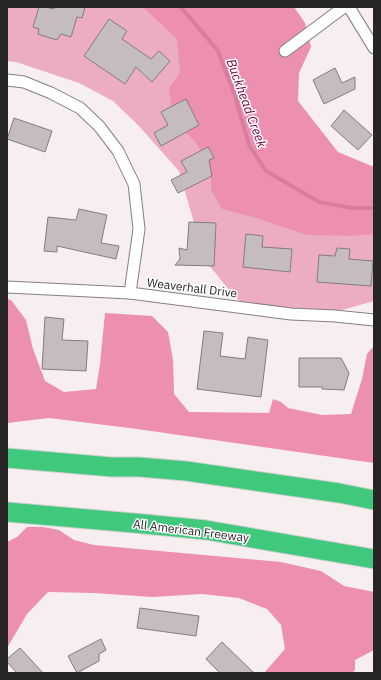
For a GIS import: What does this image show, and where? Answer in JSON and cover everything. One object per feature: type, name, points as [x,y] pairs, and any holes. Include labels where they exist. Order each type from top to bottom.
[{"type":"highway","points":[[7,458],[112,467],[139,466],[339,493],[374,500]]},
{"type":"highway","name":"All American Freeway","points":[[7,512],[206,530],[374,559]]},
{"type":"street","points":[[286,51],[344,7]]},
{"type":"street","points":[[349,7],[374,48]]},
{"type":"street","points":[[7,80],[24,82],[51,93],[80,108],[99,126],[118,151],[134,184],[139,229],[130,293]]},
{"type":"street","name":"Weaverhall Drive","points":[[7,287],[130,293],[291,314],[374,320]]},
{"type":"shaded area","points":[[7,7],[222,7],[311,153],[374,177],[374,301],[310,319],[247,307],[233,295],[205,260],[179,171],[139,126],[113,101],[79,83],[16,62],[7,61]]},
{"type":"shaded area","points":[[143,7],[294,7],[305,23],[311,47],[299,73],[298,101],[338,152],[374,167],[374,234],[350,236],[307,235],[253,217],[222,209],[211,190],[211,169],[196,143],[173,118],[169,88],[180,73],[177,39]]},
{"type":"shaded area","points":[[7,299],[11,300],[26,320],[33,349],[45,381],[64,392],[96,389],[105,313],[152,316],[168,332],[173,360],[174,394],[189,412],[269,413],[273,399],[281,402],[288,408],[322,415],[351,414],[362,379],[367,354],[374,346],[374,463],[49,418],[7,423]]},
{"type":"shaded area","points":[[27,527],[43,527],[59,530],[74,540],[94,545],[281,562],[321,571],[344,586],[374,592],[374,650],[355,660],[355,670],[352,673],[264,673],[285,649],[281,625],[267,609],[239,598],[202,594],[152,597],[94,593],[48,592],[27,614],[7,648],[7,542],[17,537]]},
{"type":"building","points":[[39,7],[54,9],[54,7],[85,7],[82,18],[77,17],[71,37],[61,34],[57,40],[38,34],[39,29],[33,27]]},
{"type":"building","points":[[109,19],[127,31],[122,39],[151,59],[159,51],[170,61],[152,82],[136,67],[125,84],[84,56]]},
{"type":"building","points":[[335,68],[342,83],[355,77],[355,89],[324,104],[313,80]]},
{"type":"building","points":[[186,99],[199,125],[161,146],[154,133],[168,125],[161,112]]},
{"type":"building","points":[[344,110],[372,135],[358,150],[331,126]]},
{"type":"building","points":[[14,118],[52,131],[45,152],[7,139]]},
{"type":"building","points":[[208,147],[214,158],[209,160],[212,176],[178,193],[171,180],[187,172],[181,161]]},
{"type":"building","points":[[79,209],[107,215],[101,243],[119,246],[116,259],[57,246],[57,252],[44,251],[48,217],[76,220]]},
{"type":"building","points":[[189,222],[216,223],[214,266],[175,265],[180,259],[179,248],[187,250]]},
{"type":"building","points":[[246,234],[263,236],[262,247],[292,249],[290,272],[243,267]]},
{"type":"building","points":[[337,248],[350,249],[349,259],[373,261],[371,286],[317,282],[319,255],[335,256]]},
{"type":"building","points":[[45,317],[64,319],[62,340],[88,341],[86,371],[42,369]]},
{"type":"building","points":[[204,331],[223,333],[220,356],[245,359],[248,337],[268,340],[261,397],[197,389]]},
{"type":"building","points":[[299,358],[341,358],[349,373],[344,390],[322,389],[322,387],[299,387]]},
{"type":"building","points":[[140,608],[199,616],[196,636],[137,628]]},
{"type":"building","points":[[101,639],[106,650],[99,654],[99,661],[77,673],[68,656]]},
{"type":"building","points":[[222,642],[254,673],[220,673],[206,659]]},
{"type":"building","points":[[20,648],[43,673],[17,673],[7,662],[7,659]]},
{"type":"waterway","name":"Buckhead Creek","points":[[181,7],[218,51],[234,93],[249,145],[266,171],[319,202],[352,208],[374,208]]}]
